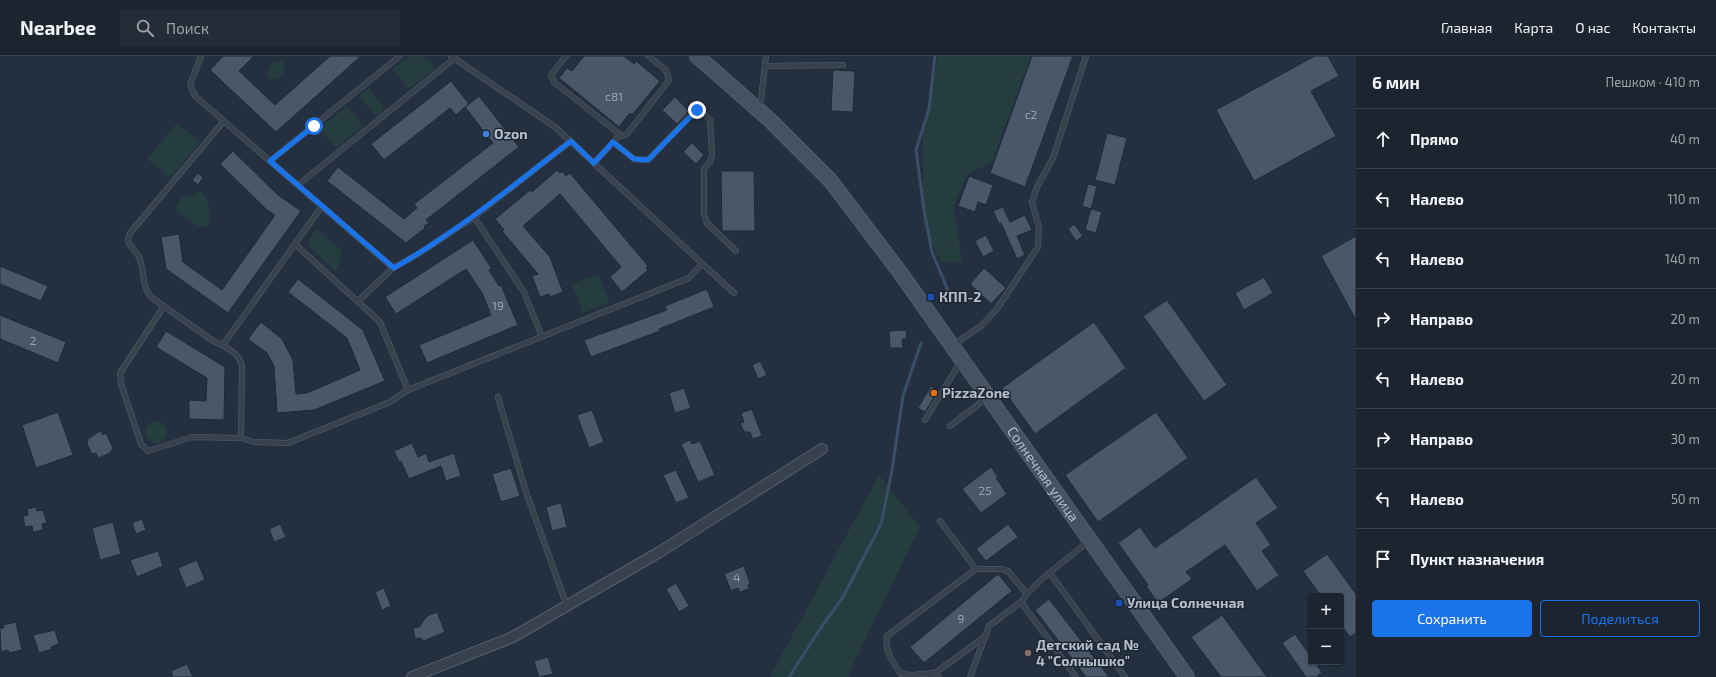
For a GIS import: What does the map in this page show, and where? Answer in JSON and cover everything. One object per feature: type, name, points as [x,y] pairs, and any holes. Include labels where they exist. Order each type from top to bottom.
[{"type":"street","name":"Солнечная улица","points":[[697,56],[760,111],[830,180],[899,271],[1187,677]]},
{"type":"street","points":[[412,677],[513,637],[658,553],[822,449]]},
{"type":"lane","points":[[201,56],[190,85],[195,96],[394,268]]},
{"type":"lane","points":[[270,161],[400,56]]},
{"type":"lane","points":[[566,56],[552,75],[554,82],[620,135]]},
{"type":"lane","points":[[594,163],[620,135],[622,136],[627,134],[669,80],[666,70],[648,56]]},
{"type":"lane","points":[[760,111],[766,56]]},
{"type":"lane","points":[[952,346],[982,326],[997,309],[1038,247],[1039,228],[1032,202],[1037,187],[1053,158],[1086,56]]},
{"type":"lane","points":[[298,185],[453,57],[555,127],[734,293]]},
{"type":"lane","points":[[766,66],[843,65]]},
{"type":"lane","points":[[613,142],[634,159],[648,160],[695,111],[701,110],[710,120],[712,155],[710,162],[704,169],[704,214],[707,223],[736,251]]},
{"type":"lane","points":[[224,121],[130,233],[128,243],[139,256],[147,292],[213,341],[223,345],[242,362],[241,438]]},
{"type":"lane","points":[[358,301],[394,268],[474,217],[571,141]]},
{"type":"lane","points":[[223,345],[322,206]]},
{"type":"lane","points":[[474,217],[524,292],[542,337]]},
{"type":"lane","points":[[294,244],[375,316],[384,329],[408,390]]},
{"type":"lane","points":[[164,306],[120,373],[120,384],[144,449],[148,451],[192,437],[241,438],[254,442],[288,443],[390,402],[408,390],[689,278],[702,264]]},
{"type":"lane","points":[[924,420],[962,360]]},
{"type":"lane","points":[[498,397],[526,492],[567,606]]},
{"type":"lane","points":[[950,426],[988,397]]},
{"type":"lane","points":[[940,521],[976,568]]},
{"type":"lane","points":[[970,677],[989,626],[1021,602],[1026,594],[1091,540]]},
{"type":"lane","points":[[937,675],[901,674],[892,663],[888,653],[886,642],[887,636],[976,568],[1001,569],[1008,571],[1026,594]]},
{"type":"lane","points":[[1050,573],[1126,677]]},
{"type":"lane","points":[[1021,602],[1076,677]]},
{"type":"lane","points":[[930,677],[937,675],[986,636]]},
{"type":"green space","points":[[409,56],[424,56],[434,65],[433,70],[409,89],[393,69]]},
{"type":"green space","points":[[938,56],[1031,56],[992,162],[967,174],[954,206],[962,262],[941,262],[923,224],[923,134]]},
{"type":"green space","points":[[277,61],[283,62],[285,67],[284,71],[278,78],[270,79],[268,74],[269,68]]},
{"type":"green space","points":[[369,88],[385,109],[376,116],[359,96]]},
{"type":"green space","points":[[347,106],[363,126],[336,148],[320,128]]},
{"type":"green space","points":[[177,123],[200,142],[170,178],[147,159]]},
{"type":"green space","points":[[201,191],[206,198],[209,208],[208,227],[197,226],[176,210],[178,202],[182,198],[189,195],[192,198],[197,192]]},
{"type":"green space","points":[[317,229],[343,252],[336,272],[308,245],[309,239]]},
{"type":"green space","points":[[598,274],[610,302],[583,313],[572,284]]},
{"type":"green space","points":[[156,421],[160,422],[166,428],[166,436],[160,442],[156,443],[152,442],[146,436],[145,432],[146,428],[152,422]]},
{"type":"green space","points":[[879,475],[920,527],[847,677],[770,677]]},
{"type":"building","points":[[223,56],[254,56],[239,71],[275,105],[330,56],[361,56],[276,132],[210,70]]},
{"type":"building","points":[[584,56],[624,56],[634,64],[636,61],[660,81],[632,115],[630,113],[619,127],[559,78],[567,68],[572,71]]},
{"type":"building","points":[[1032,56],[1073,56],[1025,187],[990,173]]},
{"type":"building","points":[[1315,56],[1328,56],[1339,76],[1311,91],[1336,136],[1254,181],[1216,110]]},
{"type":"building","points":[[833,70],[855,71],[853,112],[831,111]]},
{"type":"building","points":[[451,81],[469,104],[479,96],[519,147],[426,220],[429,223],[424,226],[425,228],[406,243],[327,181],[338,167],[404,219],[417,208],[414,204],[493,143],[465,107],[456,115],[450,108],[384,160],[371,144]]},
{"type":"building","points":[[675,97],[689,111],[677,124],[662,110]]},
{"type":"building","points":[[1107,133],[1127,138],[1115,185],[1095,180]]},
{"type":"building","points":[[692,143],[704,155],[696,164],[683,152]]},
{"type":"building","points":[[233,151],[278,195],[301,211],[228,313],[166,269],[161,237],[179,234],[183,262],[222,290],[275,215],[267,210],[220,164]]},
{"type":"building","points":[[557,170],[560,173],[562,171],[566,176],[570,173],[648,266],[646,268],[648,270],[622,292],[610,277],[621,267],[560,194],[523,226],[550,257],[563,292],[550,297],[549,294],[540,297],[532,276],[538,274],[502,231],[504,230],[495,219],[530,190],[532,192]]},
{"type":"building","points":[[721,171],[754,171],[755,231],[722,231]]},
{"type":"building","points":[[198,173],[203,178],[198,185],[192,180]]},
{"type":"building","points":[[969,176],[993,185],[986,205],[978,202],[975,212],[958,206]]},
{"type":"building","points":[[1088,184],[1097,186],[1091,209],[1082,206]]},
{"type":"building","points":[[1003,207],[1010,222],[1025,215],[1032,230],[1017,236],[1025,255],[1017,259],[1001,223],[999,224],[993,211]]},
{"type":"building","points":[[1091,209],[1102,212],[1096,233],[1085,230]]},
{"type":"building","points":[[1074,224],[1083,236],[1076,241],[1068,229]]},
{"type":"building","points":[[986,235],[994,251],[983,257],[975,241]]},
{"type":"building","points":[[1356,236],[1356,320],[1321,256]]},
{"type":"building","points":[[473,240],[492,269],[489,270],[499,286],[501,285],[518,325],[427,363],[419,345],[491,315],[482,293],[466,269],[396,314],[385,297]]},
{"type":"building","points":[[0,266],[48,286],[41,301],[0,284]]},
{"type":"building","points":[[984,268],[1006,288],[991,304],[970,284]]},
{"type":"building","points":[[1264,277],[1273,293],[1244,310],[1235,293]]},
{"type":"building","points":[[298,279],[363,330],[385,381],[314,410],[277,413],[274,366],[267,353],[248,339],[261,322],[282,339],[293,360],[296,394],[307,393],[360,370],[347,338],[288,292]]},
{"type":"building","points":[[707,289],[714,307],[659,329],[660,331],[591,357],[584,340],[667,310],[665,306]]},
{"type":"building","points":[[1167,300],[1227,385],[1204,401],[1143,316]]},
{"type":"building","points":[[0,315],[66,342],[58,363],[0,339]]},
{"type":"building","points":[[1094,322],[1126,368],[1035,434],[1002,388]]},
{"type":"building","points":[[906,330],[907,339],[902,339],[903,348],[890,348],[889,331]]},
{"type":"building","points":[[166,331],[225,367],[224,420],[189,419],[189,400],[206,401],[207,378],[156,347]]},
{"type":"building","points":[[760,361],[767,375],[758,379],[752,365]]},
{"type":"building","points":[[931,386],[938,391],[925,412],[918,408]]},
{"type":"building","points":[[684,388],[691,408],[675,413],[669,393]]},
{"type":"building","points":[[752,409],[762,436],[753,439],[750,432],[744,432],[740,423],[744,422],[741,413]]},
{"type":"building","points":[[592,410],[604,442],[589,448],[577,415]]},
{"type":"building","points":[[58,412],[73,455],[36,468],[22,425]]},
{"type":"building","points":[[1156,412],[1188,458],[1098,522],[1065,475]]},
{"type":"building","points":[[100,431],[103,435],[106,433],[113,448],[110,453],[98,458],[96,453],[92,454],[87,444],[88,439]]},
{"type":"building","points":[[690,440],[692,444],[700,441],[715,475],[698,482],[681,444]]},
{"type":"building","points":[[412,443],[418,457],[426,453],[429,462],[454,453],[461,476],[446,481],[441,466],[409,479],[401,461],[399,462],[394,451]]},
{"type":"building","points":[[991,467],[998,477],[996,478],[1007,494],[981,513],[962,489]]},
{"type":"building","points":[[511,468],[520,496],[501,502],[492,474]]},
{"type":"building","points":[[676,470],[689,498],[676,503],[663,475]]},
{"type":"building","points":[[1256,477],[1278,508],[1256,523],[1271,545],[1262,551],[1279,575],[1257,591],[1225,545],[1186,572],[1192,579],[1158,603],[1146,586],[1148,585],[1118,543],[1140,527],[1155,548]]},
{"type":"building","points":[[561,503],[567,527],[552,531],[546,507]]},
{"type":"building","points":[[36,507],[37,511],[43,510],[47,523],[42,524],[43,530],[33,532],[32,526],[25,527],[23,516],[28,515],[27,509]]},
{"type":"building","points":[[142,519],[146,530],[136,534],[132,523]]},
{"type":"building","points":[[113,522],[121,554],[100,560],[92,528]]},
{"type":"building","points":[[280,524],[286,537],[274,542],[269,529]]},
{"type":"building","points":[[1008,524],[1018,537],[986,561],[976,549]]},
{"type":"building","points":[[158,551],[163,566],[137,577],[130,560]]},
{"type":"building","points":[[1327,554],[1356,594],[1356,633],[1350,637],[1344,629],[1344,593],[1319,593],[1303,571]]},
{"type":"building","points":[[197,560],[205,580],[186,588],[178,568]]},
{"type":"building","points":[[744,566],[750,583],[748,585],[749,589],[740,592],[738,588],[731,591],[724,574]]},
{"type":"building","points":[[998,574],[1012,591],[924,663],[910,647]]},
{"type":"building","points":[[676,583],[689,606],[679,612],[666,589]]},
{"type":"building","points":[[384,588],[391,606],[382,610],[375,592]]},
{"type":"building","points":[[1049,599],[1109,677],[1086,677],[1035,610]]},
{"type":"building","points":[[437,612],[445,632],[424,641],[420,638],[415,639],[413,628],[419,627],[427,616]]},
{"type":"building","points":[[1222,615],[1267,677],[1221,677],[1191,637]]},
{"type":"building","points":[[16,622],[22,650],[9,653],[8,650],[1,652],[0,628],[4,628],[3,625]]},
{"type":"building","points":[[55,630],[59,644],[51,647],[52,649],[39,653],[33,635]]},
{"type":"building","points":[[1295,634],[1308,653],[1308,665],[1317,665],[1322,673],[1316,677],[1306,677],[1282,643]]},
{"type":"building","points":[[548,657],[553,674],[539,677],[534,661]]},
{"type":"building","points":[[187,664],[193,677],[173,677],[171,671]]},
{"type":"waterway","points":[[935,56],[929,109],[916,150],[924,210],[932,252],[949,293]]},
{"type":"waterway","points":[[789,677],[843,597],[881,524],[892,470],[903,396],[921,343]]},
{"type":"place","name":"Ozon","points":[[486,134]]},
{"type":"place","name":"КПП-2","points":[[931,297]]},
{"type":"place","name":"PizzaZone","points":[[934,393]]},
{"type":"place","name":"Улица Солнечная","points":[[1119,603]]},
{"type":"place","name":"Детский сад № 4 \"Солнышко\"","points":[[1028,653]]},
{"type":"route","points":[[314,126],[270,161],[394,268],[474,217],[571,141],[594,163],[613,142],[634,159],[644,161],[651,158],[697,110]]}]
